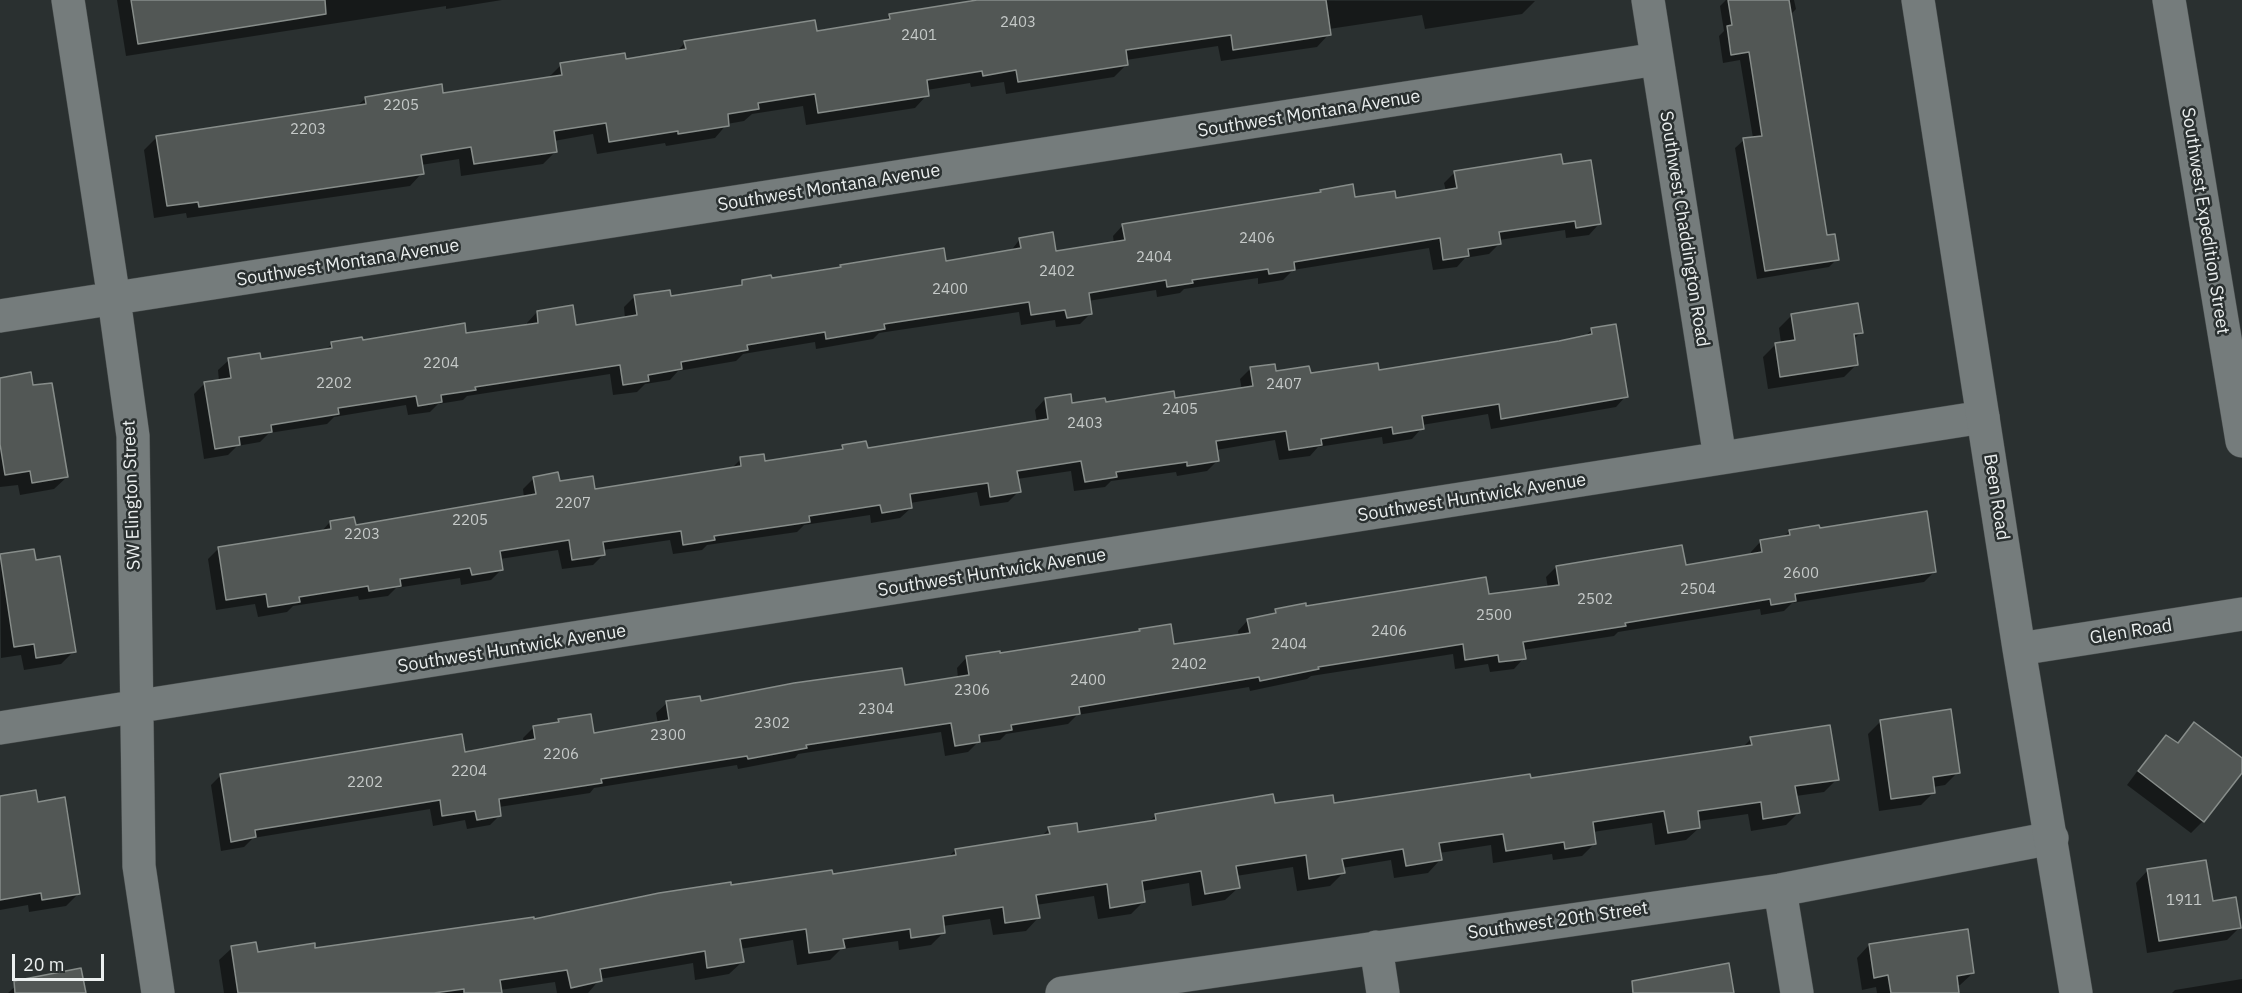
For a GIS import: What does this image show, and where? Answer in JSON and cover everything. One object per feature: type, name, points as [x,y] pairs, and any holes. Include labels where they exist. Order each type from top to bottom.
[{"type":"street","name":"SW Elington Street","points":[[68,0],[133,436],[139,866],[159,993]]},
{"type":"street","name":"Southwest Chaddington Road","points":[[1648,0],[1720,459]]},
{"type":"street","name":"Been Road","points":[[1918,0],[2019,649],[2076,993]]},
{"type":"street","name":"Southwest Expedition Street","points":[[2169,0],[2238,393],[2242,441]]},
{"type":"street","name":"Southwest Montana Avenue","points":[[0,316],[1657,59]]},
{"type":"street","name":"Southwest Huntwick Avenue","points":[[0,728],[1983,417]]},
{"type":"street","name":"Glen Road","points":[[2019,649],[2242,614]]},
{"type":"street","name":"Southwest 20th Street","points":[[1062,993],[1780,890],[2052,838]]},
{"type":"street","points":[[1780,890],[1797,993]]},
{"type":"street","points":[[1376,947],[1383,993]]},
{"type":"building","points":[[131,0],[325,0],[326,14],[138,44]]},
{"type":"building","points":[[977,0],[1326,0],[1331,35],[1233,50],[1231,35],[1126,50],[1128,65],[1018,82],[1016,70],[983,76],[982,71],[927,80],[929,96],[818,113],[815,94],[758,103],[759,109],[728,114],[729,126],[678,134],[678,131],[609,142],[606,123],[554,131],[557,152],[474,164],[471,147],[421,155],[424,174],[199,207],[198,202],[167,206],[156,136],[366,104],[365,97],[442,84],[443,93],[562,75],[560,63],[625,53],[626,59],[686,49],[684,41],[815,20],[817,31],[890,19],[889,14]]},
{"type":"building","points":[[1728,0],[1789,0],[1827,235],[1835,234],[1839,260],[1765,271],[1743,138],[1762,136],[1749,52],[1731,55],[1727,26],[1732,25]]},
{"type":"building","points":[[1561,154],[1563,164],[1591,160],[1601,224],[1576,228],[1575,221],[1499,232],[1501,244],[1468,249],[1469,256],[1443,260],[1440,238],[1294,262],[1295,270],[1269,274],[1268,269],[1192,280],[1193,283],[1167,287],[1166,280],[1089,293],[1092,314],[1067,318],[1065,310],[1031,315],[1029,302],[884,324],[885,329],[826,339],[825,332],[747,345],[748,350],[681,362],[682,369],[648,375],[649,381],[623,385],[620,365],[475,387],[476,390],[441,395],[442,402],[418,406],[416,396],[338,408],[339,414],[271,425],[272,432],[239,437],[240,445],[215,449],[204,382],[231,378],[228,358],[260,353],[261,359],[332,348],[331,342],[362,337],[363,340],[465,323],[466,333],[538,323],[537,311],[573,305],[576,325],[637,315],[634,295],[670,290],[671,296],[742,285],[742,280],[771,275],[772,278],[944,248],[946,261],[1021,248],[1019,238],[1053,232],[1056,251],[1125,240],[1122,224],[1321,192],[1320,190],[1353,184],[1355,197],[1395,191],[1396,198],[1457,188],[1454,171]]},
{"type":"building","points":[[1858,303],[1863,333],[1854,334],[1858,365],[1780,377],[1775,343],[1795,340],[1791,314]]},
{"type":"building","points":[[1616,324],[1628,397],[1501,419],[1499,404],[1422,416],[1424,429],[1393,434],[1392,427],[1321,439],[1322,445],[1289,450],[1286,431],[1216,441],[1219,461],[1187,466],[1187,462],[1116,472],[1117,477],[1085,482],[1081,461],[1017,471],[1021,492],[990,497],[988,483],[910,494],[912,508],[882,513],[880,505],[809,516],[810,522],[714,536],[715,540],[683,545],[681,531],[603,542],[605,555],[572,560],[569,540],[500,551],[503,570],[472,575],[470,568],[400,579],[401,586],[369,591],[368,586],[299,597],[300,602],[268,607],[266,594],[226,600],[218,547],[331,529],[330,521],[354,517],[356,525],[536,494],[533,477],[558,472],[560,481],[593,476],[595,489],[741,466],[740,457],[764,454],[765,461],[843,449],[842,445],[866,441],[868,448],[1048,419],[1045,398],[1071,394],[1072,403],[1105,398],[1106,402],[1174,391],[1175,398],[1253,386],[1250,367],[1275,364],[1276,371],[1309,366],[1311,373],[1378,363],[1379,370],[1559,341],[1592,334],[1591,328]]},
{"type":"building","points":[[31,372],[33,385],[52,383],[68,477],[32,483],[30,471],[5,475],[0,444],[0,378]]},
{"type":"building","points":[[1927,511],[1936,572],[1795,594],[1796,601],[1771,605],[1770,599],[1625,623],[1626,626],[1523,642],[1526,659],[1499,662],[1498,655],[1465,660],[1463,644],[1318,667],[1319,669],[1260,681],[1259,677],[1079,707],[1080,714],[1011,725],[1012,730],[979,735],[980,742],[955,746],[951,723],[806,745],[807,748],[748,759],[747,756],[601,779],[602,783],[499,799],[501,816],[477,820],[475,811],[442,816],[440,800],[255,830],[256,837],[231,842],[220,774],[462,734],[465,752],[535,739],[533,726],[591,714],[594,733],[669,720],[666,701],[700,696],[701,701],[794,683],[902,668],[905,685],[969,675],[966,656],[1000,651],[1000,653],[1171,624],[1174,644],[1250,633],[1247,619],[1276,613],[1275,609],[1306,603],[1306,606],[1486,577],[1489,594],[1559,585],[1556,566],[1682,545],[1686,565],[1762,552],[1760,540],[1790,535],[1789,530],[1819,525],[1820,528]]},
{"type":"building","points":[[34,549],[36,560],[60,556],[76,652],[36,658],[34,644],[14,647],[0,554]]},
{"type":"building","points":[[1951,709],[1960,773],[1933,777],[1935,793],[1891,799],[1880,720]]},
{"type":"building","points":[[2194,722],[2242,758],[2242,773],[2204,822],[2138,771],[2166,735],[2178,743]]},
{"type":"building","points":[[1830,725],[1839,780],[1795,786],[1800,813],[1763,819],[1761,802],[1698,811],[1700,828],[1668,833],[1664,811],[1593,822],[1596,844],[1565,849],[1564,842],[1506,851],[1503,834],[1439,843],[1442,860],[1406,866],[1403,849],[1342,859],[1345,873],[1309,879],[1306,855],[1236,866],[1240,888],[1205,894],[1201,871],[1142,881],[1145,902],[1110,908],[1107,884],[1036,895],[1040,918],[1005,923],[1003,907],[943,916],[945,933],[911,938],[910,929],[843,939],[845,948],[809,953],[806,929],[740,939],[744,962],[707,968],[705,951],[600,969],[602,981],[571,988],[567,970],[500,980],[502,993],[464,993],[464,989],[434,993],[238,993],[231,946],[256,942],[258,952],[315,943],[315,948],[534,917],[534,919],[659,893],[731,882],[731,885],[832,870],[833,874],[956,855],[955,849],[1050,834],[1048,827],[1077,823],[1078,832],[1156,820],[1155,814],[1273,794],[1275,803],[1333,795],[1334,803],[1530,774],[1531,778],[1752,745],[1750,737]]},
{"type":"building","points":[[36,790],[38,802],[65,797],[80,894],[42,900],[41,893],[0,900],[0,796]]},
{"type":"building","points":[[2206,860],[2213,901],[2236,897],[2241,928],[2159,941],[2147,869]]},
{"type":"building","points":[[1968,929],[1974,973],[1957,976],[1959,993],[1891,993],[1888,975],[1874,978],[1869,944]]},
{"type":"building","points":[[1729,963],[1734,993],[1633,993],[1632,981]]},
{"type":"building","points":[[81,968],[86,993],[15,993],[14,981]]}]
